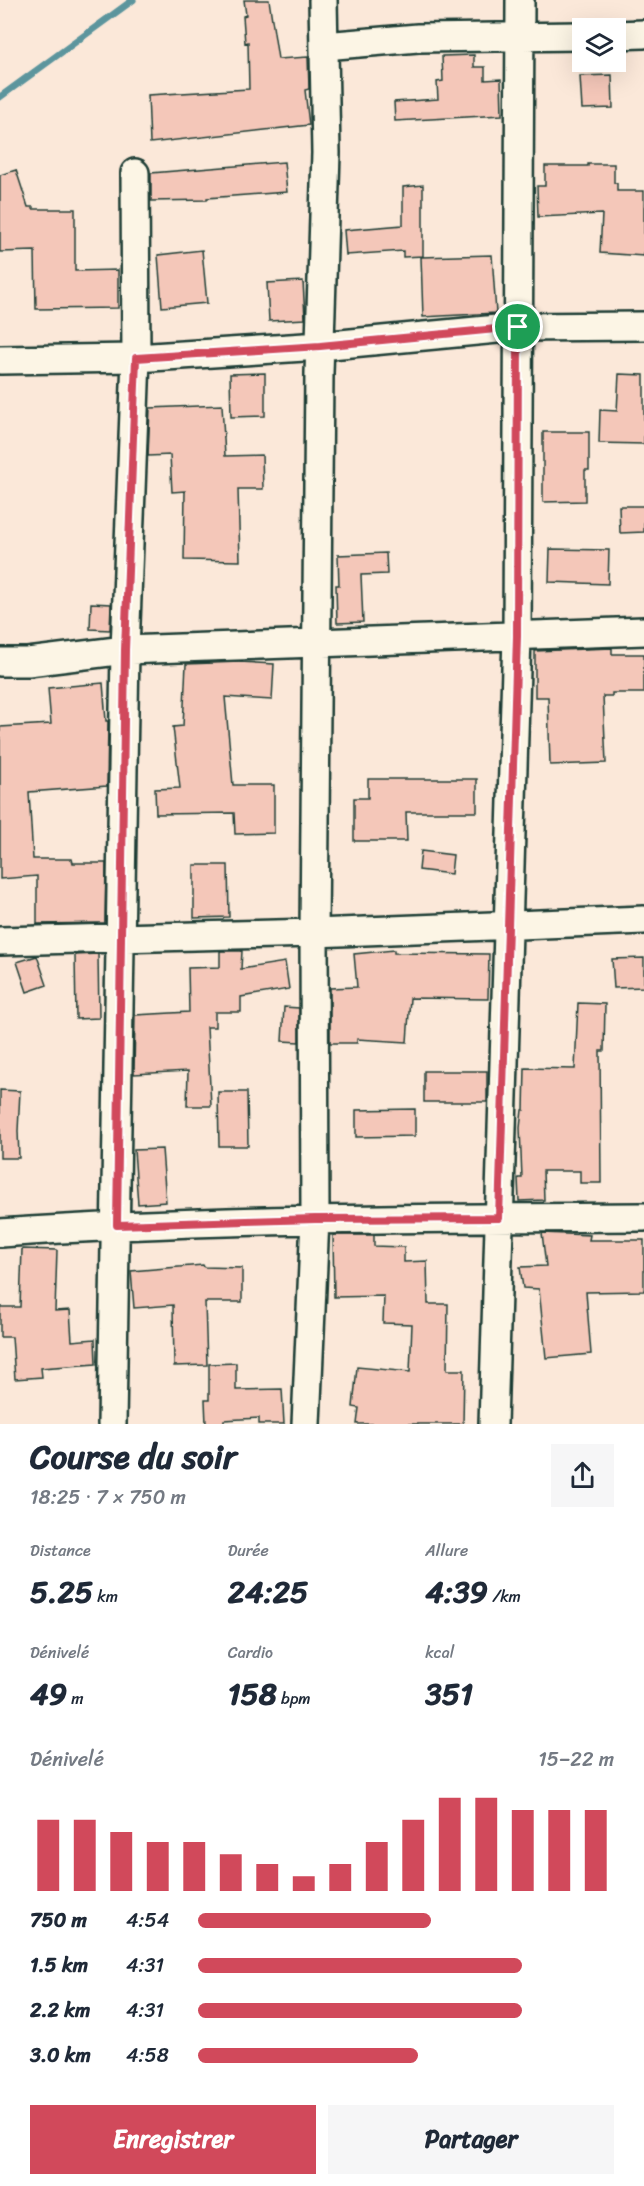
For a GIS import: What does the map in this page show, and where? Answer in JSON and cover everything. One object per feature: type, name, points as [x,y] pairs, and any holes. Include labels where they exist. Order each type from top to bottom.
[{"type":"street","points":[[306,1424],[315,1219],[316,643],[320,346],[326,153],[323,0]]},
{"type":"street","points":[[493,1424],[517,636],[520,0]]},
{"type":"street","points":[[626,35],[644,34]]},
{"type":"street","points":[[324,46],[417,38],[572,36]]},
{"type":"street","points":[[112,1424],[125,650],[136,358],[135,173]]},
{"type":"street","points":[[0,360],[136,358],[320,346],[518,327],[644,326]]},
{"type":"street","points":[[0,662],[28,662],[125,650],[644,631]]},
{"type":"street","points":[[0,941],[314,933],[644,920]]},
{"type":"street","points":[[0,1233],[117,1225],[315,1219],[644,1217]]},
{"type":"building","points":[[244,0],[269,0],[278,59],[308,57],[309,89],[305,90],[309,125],[150,143],[148,95],[249,89],[248,42],[245,43],[243,16],[246,15]]},
{"type":"building","points":[[474,55],[474,67],[485,67],[485,80],[501,79],[502,115],[395,121],[394,102],[438,99],[437,82],[443,81],[442,56]]},
{"type":"building","points":[[612,75],[613,108],[582,109],[580,76]]},
{"type":"building","points":[[284,162],[287,192],[207,198],[207,200],[151,201],[151,173]]},
{"type":"building","points":[[588,164],[614,164],[614,183],[617,183],[617,191],[644,191],[644,256],[600,253],[602,214],[538,217],[537,186],[545,186],[545,166],[588,166]]},
{"type":"building","points":[[16,170],[28,207],[75,209],[75,271],[118,270],[118,308],[36,309],[35,251],[0,252],[0,175]]},
{"type":"building","points":[[423,185],[423,256],[403,257],[403,251],[346,255],[344,230],[403,225],[403,187]]},
{"type":"building","points":[[202,250],[207,303],[162,307],[158,255]]},
{"type":"building","points":[[492,255],[496,313],[423,317],[421,257]]},
{"type":"building","points":[[303,281],[305,319],[269,321],[267,283]]},
{"type":"building","points":[[265,373],[265,416],[231,417],[230,374]]},
{"type":"building","points":[[619,374],[644,375],[644,444],[599,443],[600,410],[617,411]]},
{"type":"building","points":[[222,405],[225,456],[262,455],[263,489],[238,489],[240,561],[184,560],[185,491],[172,492],[170,455],[148,456],[150,408]]},
{"type":"building","points":[[543,432],[589,432],[589,470],[585,470],[585,501],[543,502]]},
{"type":"building","points":[[619,506],[644,506],[644,532],[620,533]]},
{"type":"building","points":[[550,549],[609,550],[608,584],[549,582]]},
{"type":"building","points":[[386,553],[387,574],[361,575],[363,622],[337,623],[338,555]]},
{"type":"building","points":[[91,603],[111,604],[110,630],[90,629]]},
{"type":"building","points":[[612,648],[612,654],[644,654],[644,693],[612,693],[612,696],[603,696],[606,763],[550,765],[548,697],[535,697],[535,651]]},
{"type":"building","points":[[240,662],[274,664],[272,700],[225,697],[233,785],[274,785],[274,833],[235,834],[234,813],[156,814],[155,789],[180,788],[173,727],[183,726],[186,664]]},
{"type":"building","points":[[103,683],[106,721],[108,721],[107,786],[29,792],[33,859],[72,859],[73,863],[106,863],[105,923],[37,924],[37,876],[0,879],[0,727],[51,724],[48,688]]},
{"type":"building","points":[[368,779],[477,779],[477,812],[406,812],[407,841],[354,841],[354,798],[368,798]]},
{"type":"building","points":[[421,851],[453,855],[451,874],[419,870]]},
{"type":"building","points":[[194,865],[228,865],[229,917],[194,918]]},
{"type":"building","points":[[394,950],[394,953],[489,954],[488,999],[410,998],[407,1042],[357,1039],[357,1043],[330,1043],[330,988],[357,987],[354,954]]},
{"type":"building","points":[[220,951],[242,951],[241,969],[285,962],[289,989],[241,997],[241,1012],[215,1012],[215,1027],[207,1027],[211,1106],[187,1106],[188,1071],[134,1074],[135,1015],[189,1012],[188,968],[220,967]]},
{"type":"building","points":[[98,954],[99,1018],[76,1019],[75,955]]},
{"type":"building","points":[[37,956],[47,985],[27,992],[17,962]]},
{"type":"building","points":[[644,958],[644,987],[614,988],[612,959]]},
{"type":"building","points":[[578,1003],[605,1004],[604,1051],[600,1051],[601,1183],[580,1183],[580,1171],[543,1171],[544,1200],[519,1201],[518,1178],[522,1178],[520,1128],[522,1110],[524,1110],[525,1068],[575,1069]]},
{"type":"building","points":[[284,1007],[299,1008],[299,1042],[282,1041]]},
{"type":"building","points":[[424,1071],[487,1071],[487,1102],[424,1102]]},
{"type":"building","points":[[0,1090],[20,1091],[19,1158],[0,1158]]},
{"type":"building","points":[[218,1092],[247,1092],[248,1146],[219,1146]]},
{"type":"building","points":[[415,1109],[415,1136],[356,1137],[356,1110]]},
{"type":"building","points":[[162,1149],[166,1202],[138,1204],[134,1150]]},
{"type":"building","points":[[542,1233],[590,1235],[589,1240],[644,1240],[644,1291],[586,1292],[591,1354],[546,1358],[539,1289],[523,1288],[520,1267],[546,1266]]},
{"type":"building","points":[[333,1235],[374,1235],[374,1246],[404,1247],[404,1262],[427,1261],[428,1304],[448,1304],[447,1370],[464,1370],[463,1424],[357,1424],[359,1408],[353,1407],[357,1367],[410,1372],[412,1324],[383,1323],[384,1296],[334,1297]]},
{"type":"building","points":[[22,1249],[57,1250],[55,1311],[70,1310],[72,1341],[95,1339],[96,1364],[41,1368],[42,1377],[15,1379],[12,1337],[0,1337],[0,1307],[20,1307]]},
{"type":"building","points":[[203,1265],[204,1267],[242,1268],[242,1302],[205,1302],[207,1365],[174,1366],[173,1305],[134,1308],[131,1271]]},
{"type":"building","points":[[236,1363],[236,1390],[282,1389],[284,1424],[259,1424],[259,1418],[224,1420],[224,1424],[206,1424],[205,1400],[209,1400],[209,1364]]},
{"type":"waterway","points":[[0,97],[133,0]]},
{"type":"route","points":[[518,327],[517,636],[499,1218],[315,1219],[117,1225],[125,650],[136,358],[320,346],[518,327]]}]
